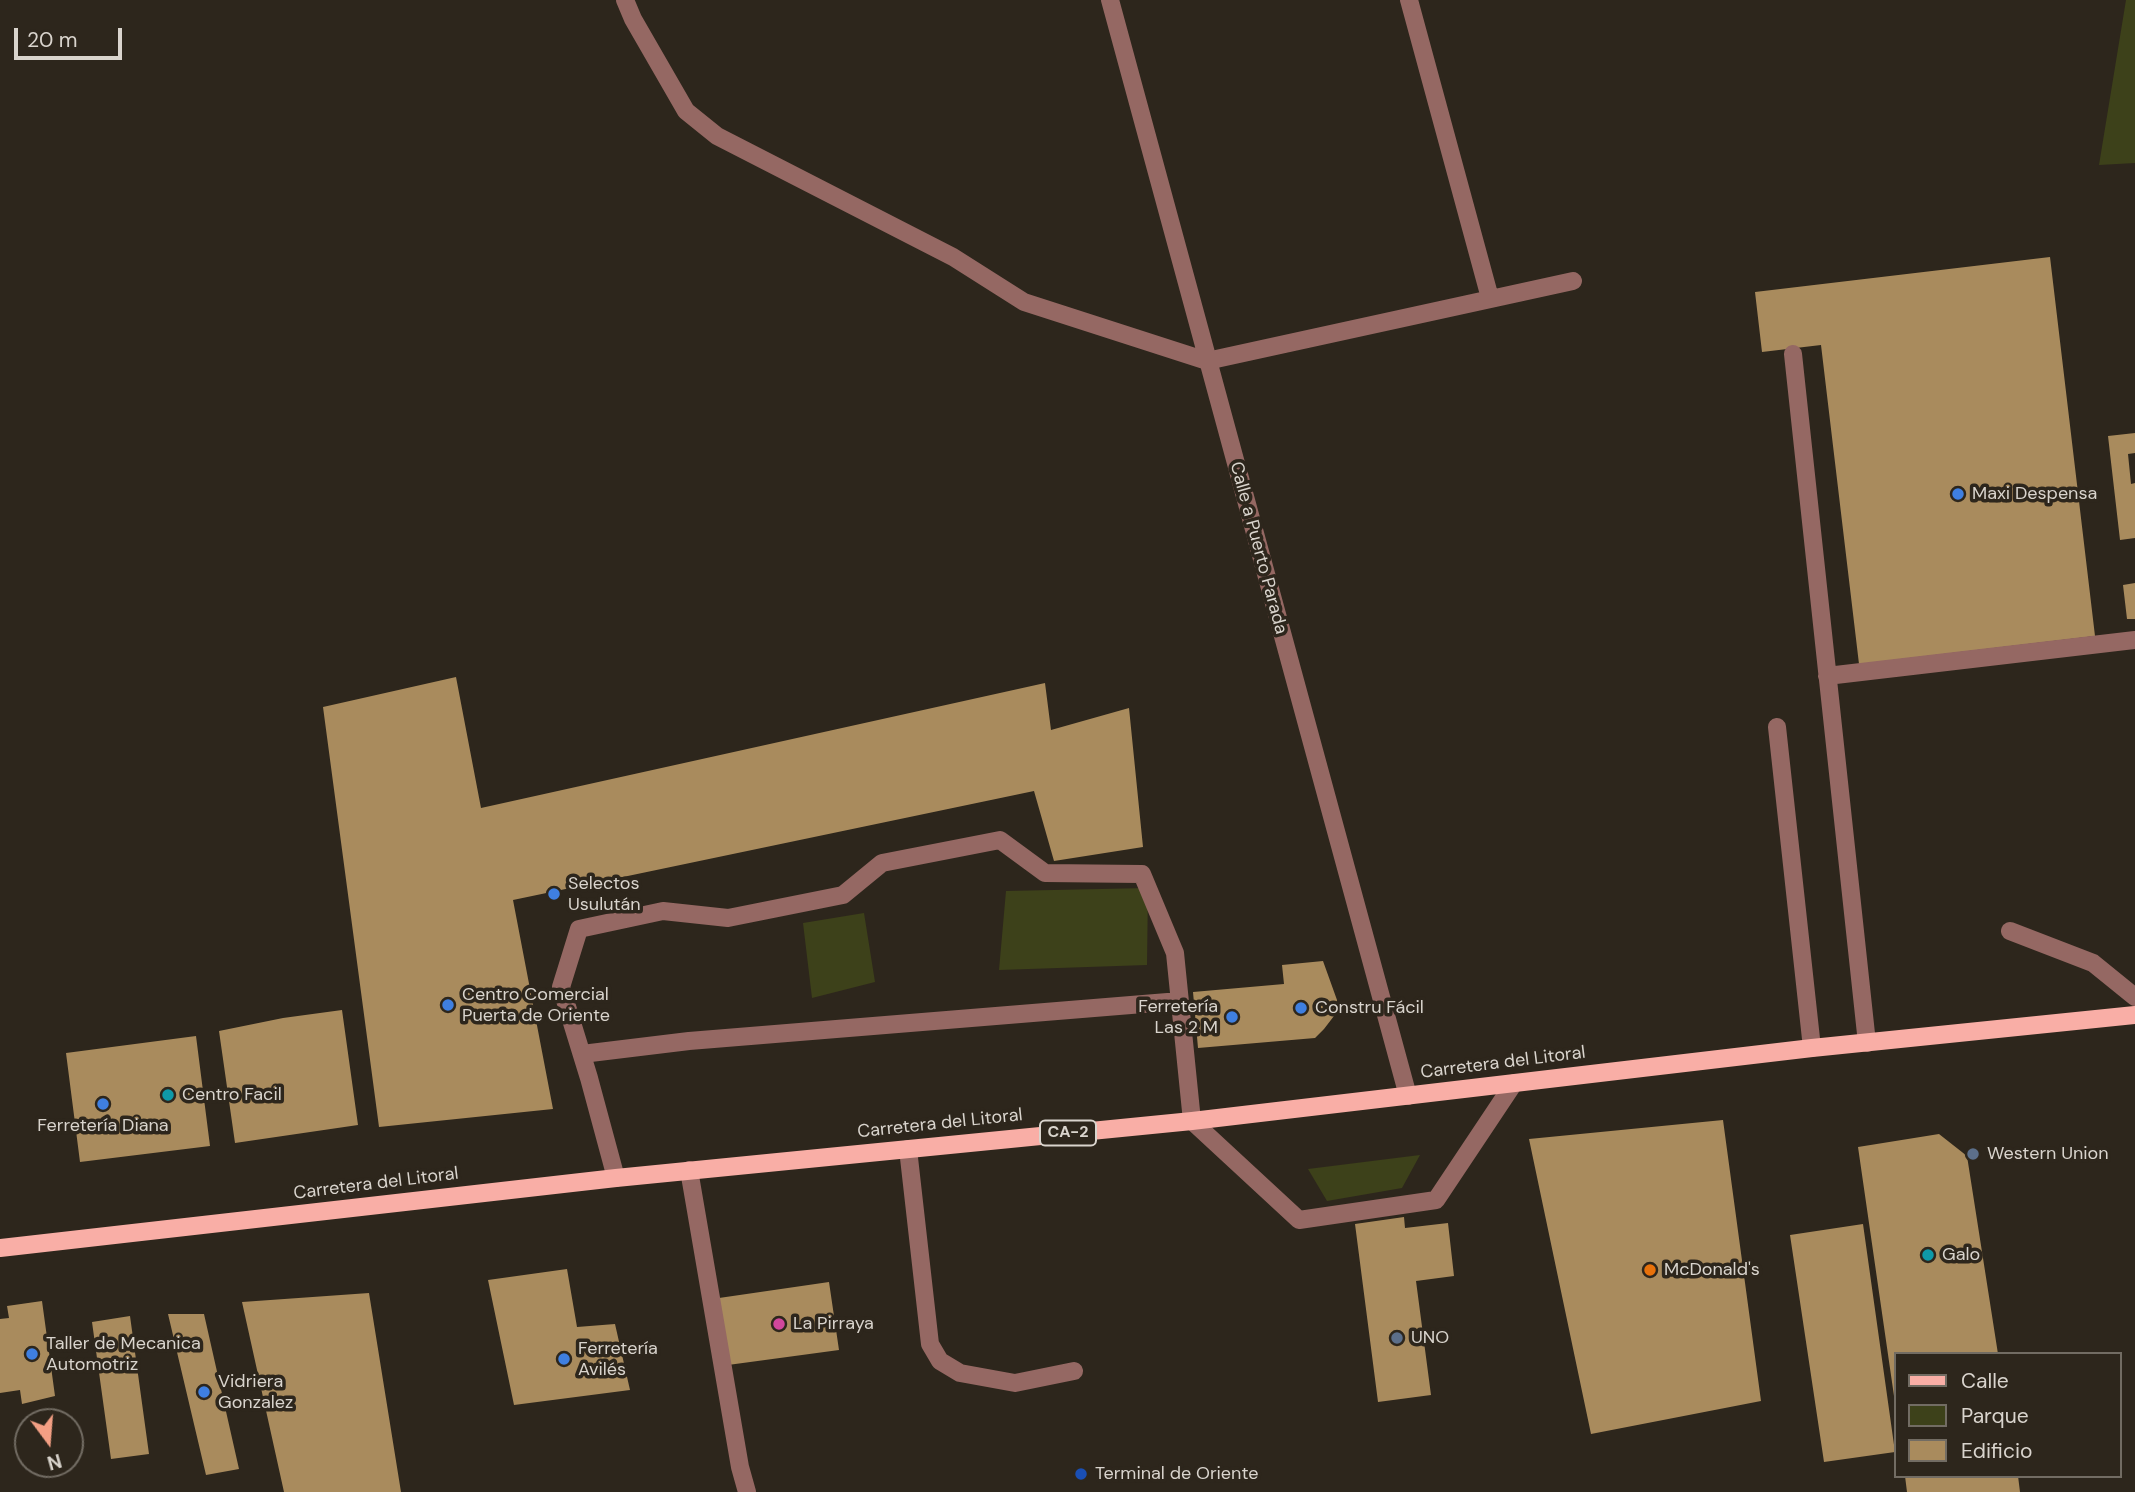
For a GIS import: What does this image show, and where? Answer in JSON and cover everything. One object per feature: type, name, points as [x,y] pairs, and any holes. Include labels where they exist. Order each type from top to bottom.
[{"type":"main road","name":"Carretera del Litoral","points":[[0,1248],[689,1170],[1192,1121],[1812,1048],[2135,1015]]},
{"type":"street","points":[[625,0],[633,19],[686,111],[717,136],[953,257],[1024,302],[1207,361],[1573,281]]},
{"type":"street","name":"Calle a Puerto Parada","points":[[1110,0],[1408,1096]]},
{"type":"street","points":[[1409,0],[1490,299]]},
{"type":"street","points":[[1793,354],[1867,1043]]},
{"type":"street","points":[[1827,676],[2135,639]]},
{"type":"street","points":[[1777,727],[1812,1048]]},
{"type":"street","points":[[616,1178],[561,987],[579,929],[663,911],[728,918],[843,895],[881,863],[1000,840],[1045,873],[1142,874],[1175,953],[1192,1121],[1299,1220],[1436,1200],[1514,1083]]},
{"type":"street","points":[[2010,931],[2093,963],[2135,997]]},
{"type":"street","points":[[582,1054],[689,1041],[1180,1001]]},
{"type":"street","points":[[908,1149],[930,1344],[940,1361],[960,1373],[1015,1383],[1074,1371]]},
{"type":"street","points":[[689,1170],[740,1467],[747,1492]]},
{"type":"green space","points":[[2126,0],[2135,0],[2135,163],[2099,165]]},
{"type":"green space","points":[[1148,888],[1147,965],[999,970],[1006,891]]},
{"type":"green space","points":[[864,913],[875,982],[812,998],[803,923]]},
{"type":"green space","points":[[1420,1155],[1402,1188],[1327,1201],[1308,1169]]},
{"type":"building","name":"Maxi Despensa","points":[[2050,257],[2095,636],[1859,664],[1821,345],[1762,352],[1755,292]]},
{"type":"building","points":[[2135,433],[2135,453],[2128,454],[2131,484],[2135,483],[2135,538],[2120,540],[2108,436]]},
{"type":"building","points":[[2135,583],[2135,619],[2127,619],[2123,585]]},
{"type":"building","name":"Centro Comercial Puerta de Oriente","points":[[456,677],[481,808],[1045,683],[1051,730],[1129,708],[1143,847],[1054,861],[1034,791],[513,900],[553,1109],[379,1127],[323,707]]},
{"type":"building","points":[[1323,961],[1337,1000],[1334,1016],[1315,1038],[1198,1048],[1193,992],[1284,984],[1282,965]]},
{"type":"building","points":[[342,1010],[358,1125],[235,1143],[219,1031]]},
{"type":"building","points":[[196,1036],[210,1146],[80,1162],[66,1053]]},
{"type":"building","name":"McDonald's","points":[[1723,1120],[1761,1401],[1591,1434],[1529,1139]]},
{"type":"building","name":"Galo","points":[[1939,1134],[1967,1156],[1998,1352],[1894,1352],[1894,1396],[1858,1147]]},
{"type":"building","name":"UNO","points":[[1404,1217],[1405,1228],[1448,1223],[1454,1276],[1416,1281],[1431,1395],[1378,1402],[1355,1224]]},
{"type":"building","points":[[1863,1224],[1894,1452],[1824,1462],[1790,1235]]},
{"type":"building","name":"Ferretería Avilés","points":[[567,1269],[577,1327],[615,1324],[630,1390],[514,1405],[488,1280]]},
{"type":"building","name":"La Pirraya","points":[[829,1282],[839,1350],[728,1365],[719,1298]]},
{"type":"building","points":[[369,1293],[401,1492],[284,1492],[242,1302]]},
{"type":"building","name":"Taller de Mecanica Automotriz","points":[[42,1301],[55,1396],[22,1404],[20,1390],[0,1393],[0,1319],[9,1318],[7,1306]]},
{"type":"building","name":"Vidriera Gonzalez","points":[[168,1314],[204,1314],[239,1469],[206,1475]]},
{"type":"building","points":[[130,1316],[149,1454],[111,1459],[92,1322]]},
{"type":"building","points":[[1905,1478],[2018,1478],[2020,1492],[1907,1492]]},
{"type":"place","name":"Maxi Despensa","points":[[1958,494]]},
{"type":"place","name":"Selectos Usulután","points":[[554,894]]},
{"type":"place","name":"Centro Comercial Puerta de Oriente","points":[[448,1005]]},
{"type":"place","name":"Constru Fácil","points":[[1301,1008]]},
{"type":"place","name":"Ferretería Las 2 M","points":[[1232,1017]]},
{"type":"place","name":"Centro Facil","points":[[168,1095]]},
{"type":"place","name":"Ferretería Diana","points":[[103,1104]]},
{"type":"place","name":"Western Union","points":[[1973,1154]]},
{"type":"place","name":"Galo","points":[[1928,1255]]},
{"type":"place","name":"McDonald's","points":[[1650,1270]]},
{"type":"place","name":"La Pirraya","points":[[779,1324]]},
{"type":"place","name":"UNO","points":[[1397,1338]]},
{"type":"place","name":"Taller de Mecanica Automotriz","points":[[32,1354]]},
{"type":"place","name":"Ferretería Avilés","points":[[564,1359]]},
{"type":"place","name":"Vidriera Gonzalez","points":[[204,1392]]},
{"type":"place","name":"Terminal de Oriente","points":[[1081,1474]]}]
